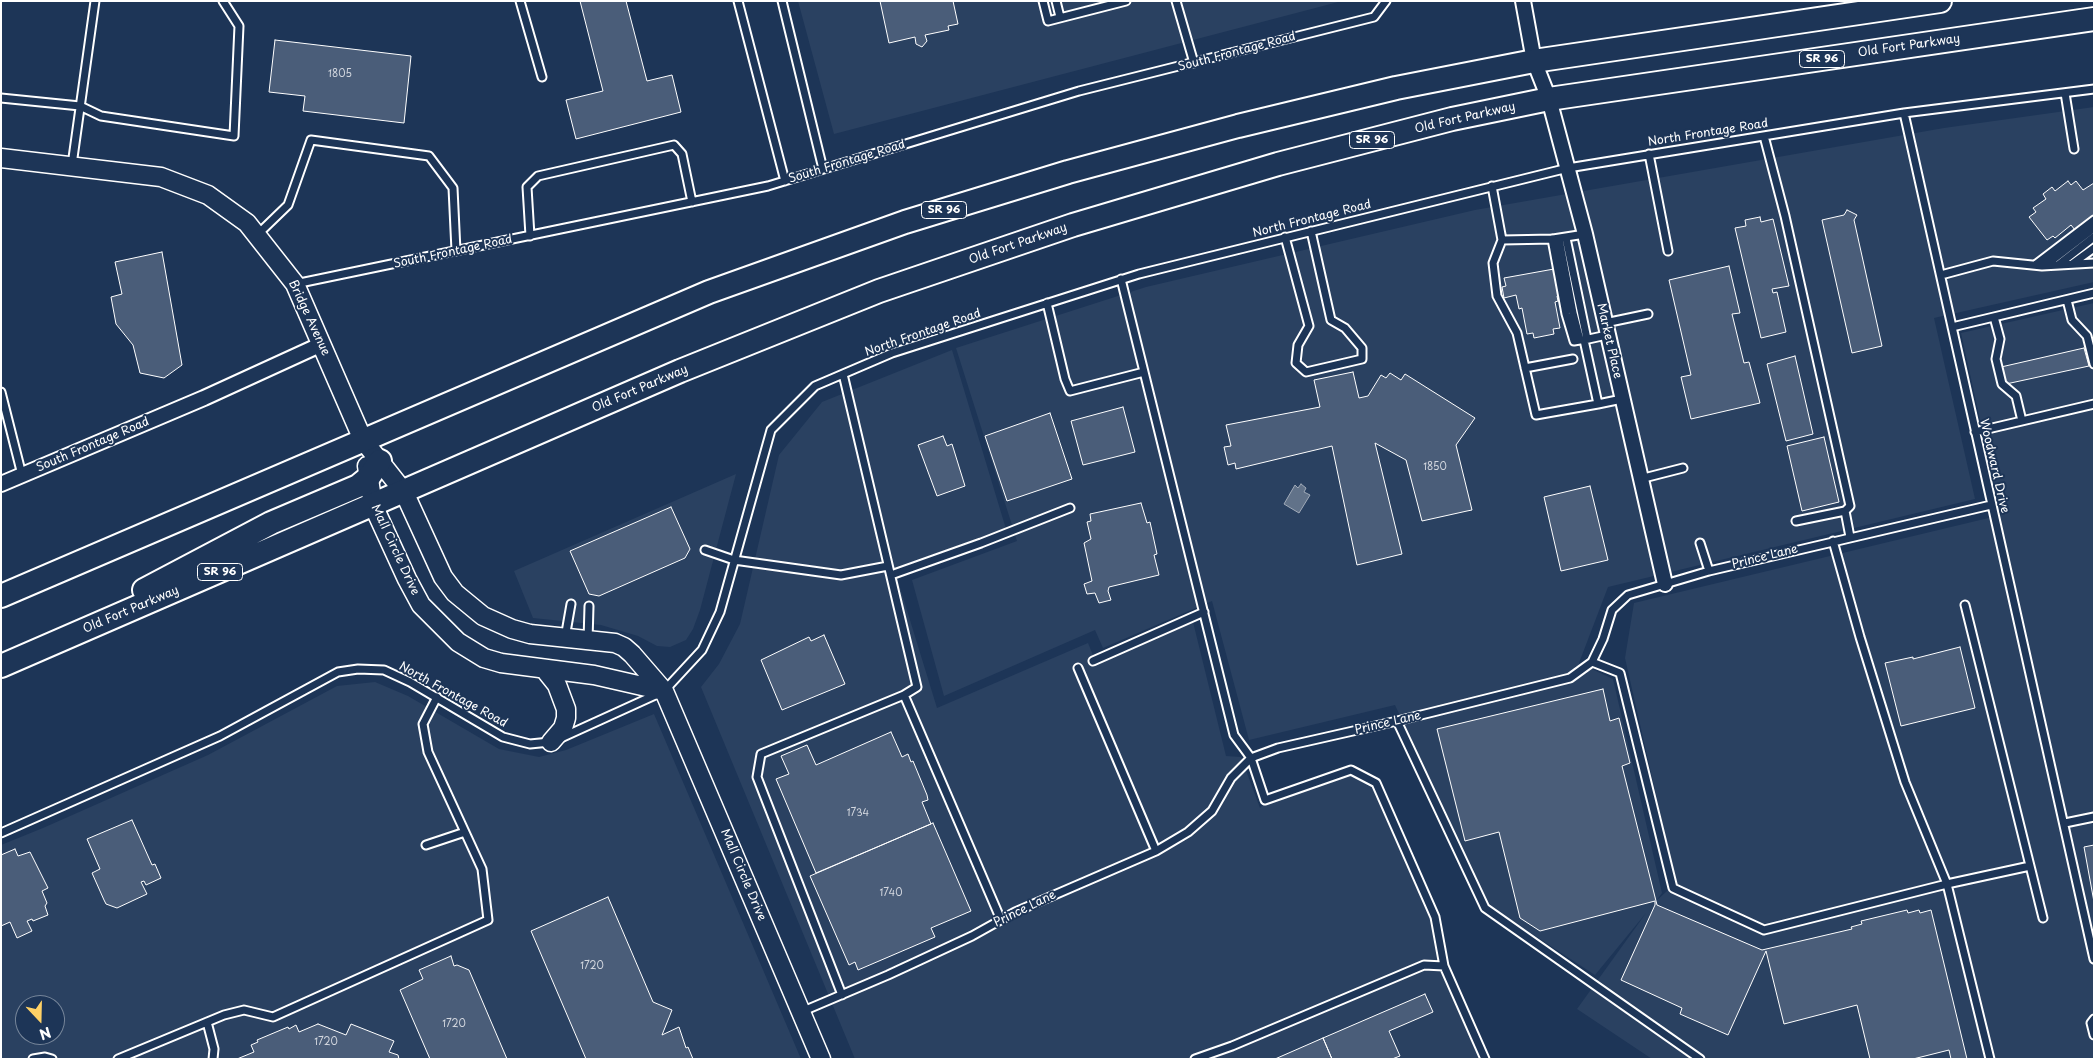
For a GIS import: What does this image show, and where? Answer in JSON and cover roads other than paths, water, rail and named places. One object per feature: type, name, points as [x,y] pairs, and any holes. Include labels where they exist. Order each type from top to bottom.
[{"type":"main road","name":"SR 96","points":[[1,596],[709,292],[905,222],[1068,172],[1238,126],[1396,88],[1534,61],[1940,1]]},
{"type":"main road","name":"Old Fort Parkway","points":[[1,666],[680,371],[879,291],[1073,225],[1278,164],[1452,119],[1549,99],[2094,19]]},
{"type":"main road","points":[[36,651],[230,544],[271,523],[358,486],[374,469]]},
{"type":"street","points":[[1523,1],[1534,61],[1549,99]]},
{"type":"street","name":"Market Place","points":[[1549,99],[1585,234],[1622,399],[1636,452],[1640,479],[1666,584]]},
{"type":"street","name":"Bridge Avenue","points":[[1,158],[161,177],[208,195],[247,223],[295,284],[363,440]]},
{"type":"street","name":"South Frontage Road","points":[[1,484],[204,398],[322,344]]},
{"type":"street","name":"Mall Circle Drive","points":[[363,440],[374,469],[373,506],[407,580],[421,605],[458,642],[484,658],[501,663],[594,675],[664,691]]},
{"type":"street","name":"Mall Circle Drive","points":[[374,469],[404,492],[443,577],[468,605],[483,616],[512,629],[530,634],[615,643],[624,647],[632,654],[664,691],[821,1059]]},
{"type":"street","points":[[545,670],[556,685],[566,709],[563,728],[551,742]]},
{"type":"lane","points":[[72,166],[95,1]]},
{"type":"lane","points":[[1,98],[80,106],[102,116],[234,136],[240,26],[224,1]]},
{"type":"lane","points":[[520,1],[542,77]]},
{"type":"lane","points":[[738,1],[785,181]]},
{"type":"lane","points":[[782,1],[823,169]]},
{"type":"lane","points":[[1043,1],[1048,21],[1126,1]]},
{"type":"lane","points":[[1056,1],[1060,18]]},
{"type":"lane","points":[[1176,1],[1194,63]]},
{"type":"lane","name":"South Frontage Road","points":[[295,284],[785,181],[1079,91],[1374,17],[1386,1]]},
{"type":"lane","name":"North Frontage Road","points":[[1,833],[220,736],[338,672],[358,669],[384,670],[436,697],[503,737],[530,744],[551,742],[664,691],[702,650],[720,612],[771,430],[815,386],[892,353],[1121,279],[1568,168],[1904,113],[2094,89]]},
{"type":"lane","points":[[2065,92],[2074,149]]},
{"type":"lane","name":"Woodward Drive","points":[[1904,113],[1991,505],[2065,823],[2094,959]]},
{"type":"lane","points":[[1764,136],[1785,216],[1850,506],[1845,511],[1796,521]]},
{"type":"lane","points":[[257,235],[288,206],[311,140],[429,156],[453,188],[456,251]]},
{"type":"lane","points":[[530,236],[527,187],[538,176],[674,144],[682,154],[692,202]]},
{"type":"lane","points":[[1649,154],[1668,251]]},
{"type":"lane","points":[[1492,186],[1502,240],[1493,264],[1497,296],[1517,333],[1536,415],[1622,399]]},
{"type":"lane","points":[[2035,265],[2094,220]]},
{"type":"lane","points":[[2046,266],[2094,228]]},
{"type":"lane","points":[[1285,237],[1309,326],[1298,345],[1296,363],[1306,372],[1362,359],[1362,348],[1345,328],[1331,320],[1311,231]]},
{"type":"lane","points":[[1502,240],[1559,239],[1585,234]]},
{"type":"lane","points":[[2058,265],[2094,236]]},
{"type":"lane","points":[[1559,239],[1598,404]]},
{"type":"lane","points":[[1559,239],[1566,314],[1574,341],[1583,340],[1606,329],[1648,314]]},
{"type":"lane","points":[[2072,264],[2094,248]]},
{"type":"lane","points":[[1941,275],[1993,261],[2046,266],[2094,264]]},
{"type":"lane","points":[[1121,279],[1234,734],[1251,758],[1265,800],[1351,770],[1376,783],[1436,917],[1444,966],[1485,1059]]},
{"type":"lane","points":[[1952,327],[2094,294]]},
{"type":"lane","points":[[2067,300],[2072,320],[2087,336],[2094,364]]},
{"type":"lane","points":[[1047,303],[1065,379],[1070,391],[1144,372]]},
{"type":"lane","points":[[1994,317],[2000,339],[1996,359],[2002,384],[2016,396],[2022,421]]},
{"type":"lane","points":[[1525,368],[1573,359]]},
{"type":"lane","points":[[842,374],[918,687],[904,695],[761,754],[757,777],[842,995]]},
{"type":"lane","points":[[1,392],[22,475]]},
{"type":"lane","points":[[1975,432],[2094,404]]},
{"type":"lane","points":[[1640,479],[1684,468]]},
{"type":"lane","name":"Prince Lane","points":[[801,1012],[972,936],[1054,895],[1156,851],[1188,832],[1212,811],[1231,778],[1251,758],[1278,748],[1398,721],[1570,678],[1592,662],[1603,639],[1612,610],[1628,595],[1709,571],[1991,505]]},
{"type":"lane","points":[[891,575],[981,543],[1070,508]]},
{"type":"lane","points":[[1845,511],[1850,537]]},
{"type":"lane","points":[[1833,541],[1860,637],[1905,782],[1947,884],[1990,1059]]},
{"type":"lane","points":[[1700,543],[1709,571]]},
{"type":"lane","points":[[705,550],[734,560],[841,575],[888,566]]},
{"type":"lane","points":[[565,639],[571,604]]},
{"type":"lane","points":[[1965,605],[2043,918]]},
{"type":"lane","points":[[588,641],[589,606]]},
{"type":"lane","points":[[1093,661],[1204,612]]},
{"type":"lane","points":[[1592,662],[1620,673],[1673,888],[1764,930],[1947,884],[2030,866]]},
{"type":"lane","points":[[1078,668],[1156,851]]},
{"type":"lane","points":[[904,695],[1001,920]]},
{"type":"lane","points":[[118,1059],[224,1015],[244,1010],[273,1017],[488,920],[482,868],[428,752],[423,724],[436,697]]},
{"type":"lane","points":[[1398,721],[1485,908],[1700,1059]]},
{"type":"lane","points":[[2065,823],[2094,817]]},
{"type":"lane","points":[[426,845],[465,832]]},
{"type":"lane","points":[[1195,1059],[1232,1046],[1424,965],[1444,966]]},
{"type":"lane","points":[[2094,1019],[2091,1022],[2094,1034]]},
{"type":"lane","points":[[207,1022],[214,1050],[213,1059]]},
{"type":"lane","points":[[33,1059],[45,1057],[52,1059]]}]
